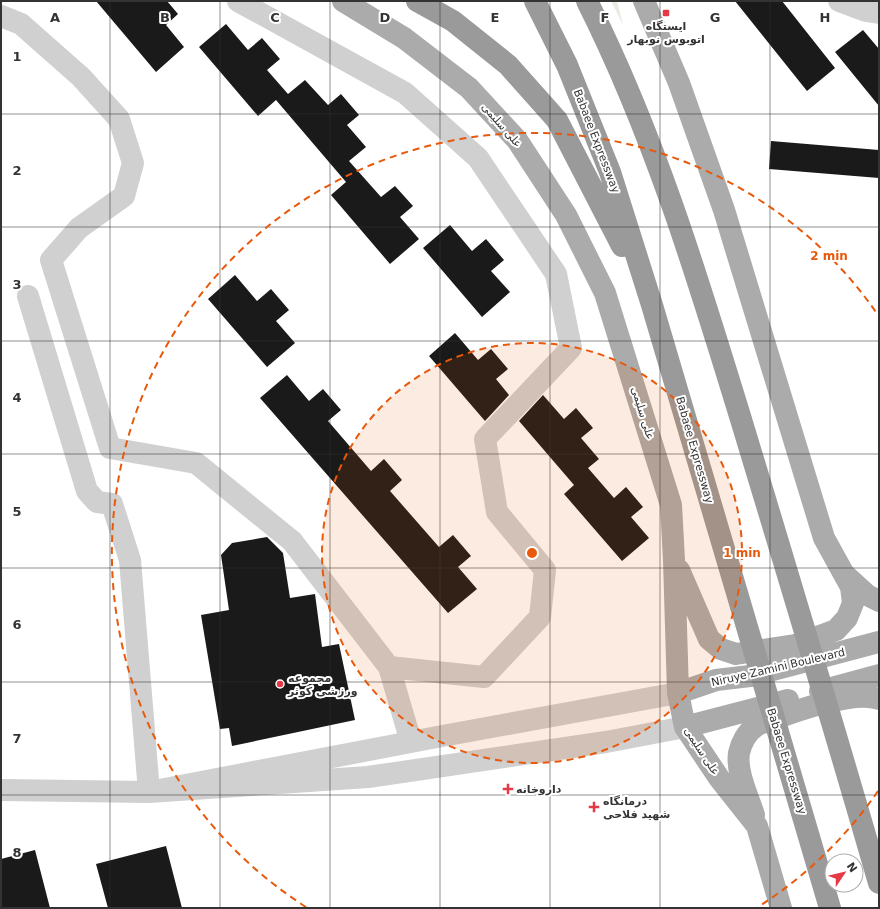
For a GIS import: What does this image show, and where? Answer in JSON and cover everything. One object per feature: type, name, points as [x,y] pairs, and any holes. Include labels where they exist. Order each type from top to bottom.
[{"type":"highway","points":[[417,1],[453,21],[508,66],[557,120],[652,305]]},
{"type":"highway","name":"Babaee Expressway","points":[[535,1],[568,65],[610,172],[652,305],[830,908]]},
{"type":"highway","points":[[587,1],[609,44],[654,152],[701,289],[804,625],[879,883]]},
{"type":"main road","name":"علی سلیمی","points":[[343,1],[404,38],[469,88],[518,140],[566,215],[605,292],[632,375],[671,505],[678,694],[685,727],[719,778],[757,826],[781,908]]},
{"type":"main road","points":[[644,1],[679,83],[724,210],[824,538],[851,587],[853,603],[847,618],[836,630],[795,645],[736,654],[721,649],[709,639],[674,560]]},
{"type":"main road","points":[[843,573],[866,595],[879,601]]},
{"type":"main road","name":"Niruye Zamini Boulevard","points":[[678,694],[716,680],[750,676],[879,642]]},
{"type":"main road","points":[[685,727],[879,675]]},
{"type":"main road","points":[[757,826],[739,768],[739,752],[745,738],[755,726],[804,707],[856,698],[874,697],[879,699]]},
{"type":"street","points":[[238,1],[405,93],[478,158],[556,274],[571,348],[485,439],[497,512],[545,570],[540,617],[484,677],[389,667]]},
{"type":"street","points":[[839,1],[866,12],[879,14]]},
{"type":"street","points":[[1,16],[21,24],[91,87],[119,119],[133,163],[124,196],[79,228],[51,260],[110,448],[196,464],[292,541],[389,667],[411,742]]},
{"type":"street","points":[[28,296],[87,491],[97,502],[112,504],[130,560],[149,792]]},
{"type":"street","points":[[149,792],[411,742],[678,694]]},
{"type":"street","points":[[1,790],[149,792],[368,777],[606,742],[685,727]]},
{"type":"shaded area","points":[[611,1],[617,1],[623,25]]},
{"type":"building","points":[[96,1],[167,1],[178,14],[166,25],[184,47],[156,72]]},
{"type":"building","points":[[735,1],[782,1],[835,68],[807,91]]},
{"type":"building","points":[[226,24],[248,50],[262,38],[280,59],[267,70],[288,94],[305,80],[328,105],[341,94],[359,115],[347,125],[366,147],[349,161],[381,197],[395,186],[413,206],[400,217],[419,239],[390,264],[331,195],[346,182],[276,100],[258,116],[199,47]]},
{"type":"building","points":[[863,30],[879,49],[879,106],[835,52]]},
{"type":"building","points":[[771,141],[879,150],[879,178],[769,169]]},
{"type":"building","points":[[450,225],[472,251],[486,239],[504,260],[491,271],[510,292],[482,317],[423,248]]},
{"type":"building","points":[[235,275],[257,301],[271,289],[289,310],[276,321],[295,343],[267,367],[208,299]]},
{"type":"building","points":[[455,333],[478,360],[491,349],[508,369],[496,379],[509,395],[485,421],[429,356]]},
{"type":"building","points":[[287,375],[309,401],[323,389],[341,410],[328,421],[371,471],[384,459],[402,480],[390,491],[439,547],[453,535],[471,556],[458,567],[477,589],[448,613],[260,398]]},
{"type":"building","points":[[543,395],[564,419],[576,408],[593,428],[581,438],[599,459],[588,468],[614,498],[626,487],[643,507],[631,517],[649,538],[622,561],[564,494],[574,485],[519,421]]},
{"type":"building","name":"مجموعه ورزشی کوثر","points":[[267,537],[283,553],[290,598],[315,594],[322,647],[339,644],[355,720],[232,746],[229,728],[220,729],[201,615],[229,610],[221,555],[232,543]]},
{"type":"building","points":[[166,846],[182,908],[108,908],[96,864]]},
{"type":"building","points":[[35,850],[50,908],[1,908],[1,859]]},
{"type":"place","name":"ایستگاه اتوبوس نوبهار","points":[[666,13]]},
{"type":"place","name":"مجموعه ورزشی کوثر","points":[[280,684]]},
{"type":"place","name":"داروخانه","points":[[508,789]]},
{"type":"place","name":"درمانگاه شهید فلاحی","points":[[594,807]]}]
